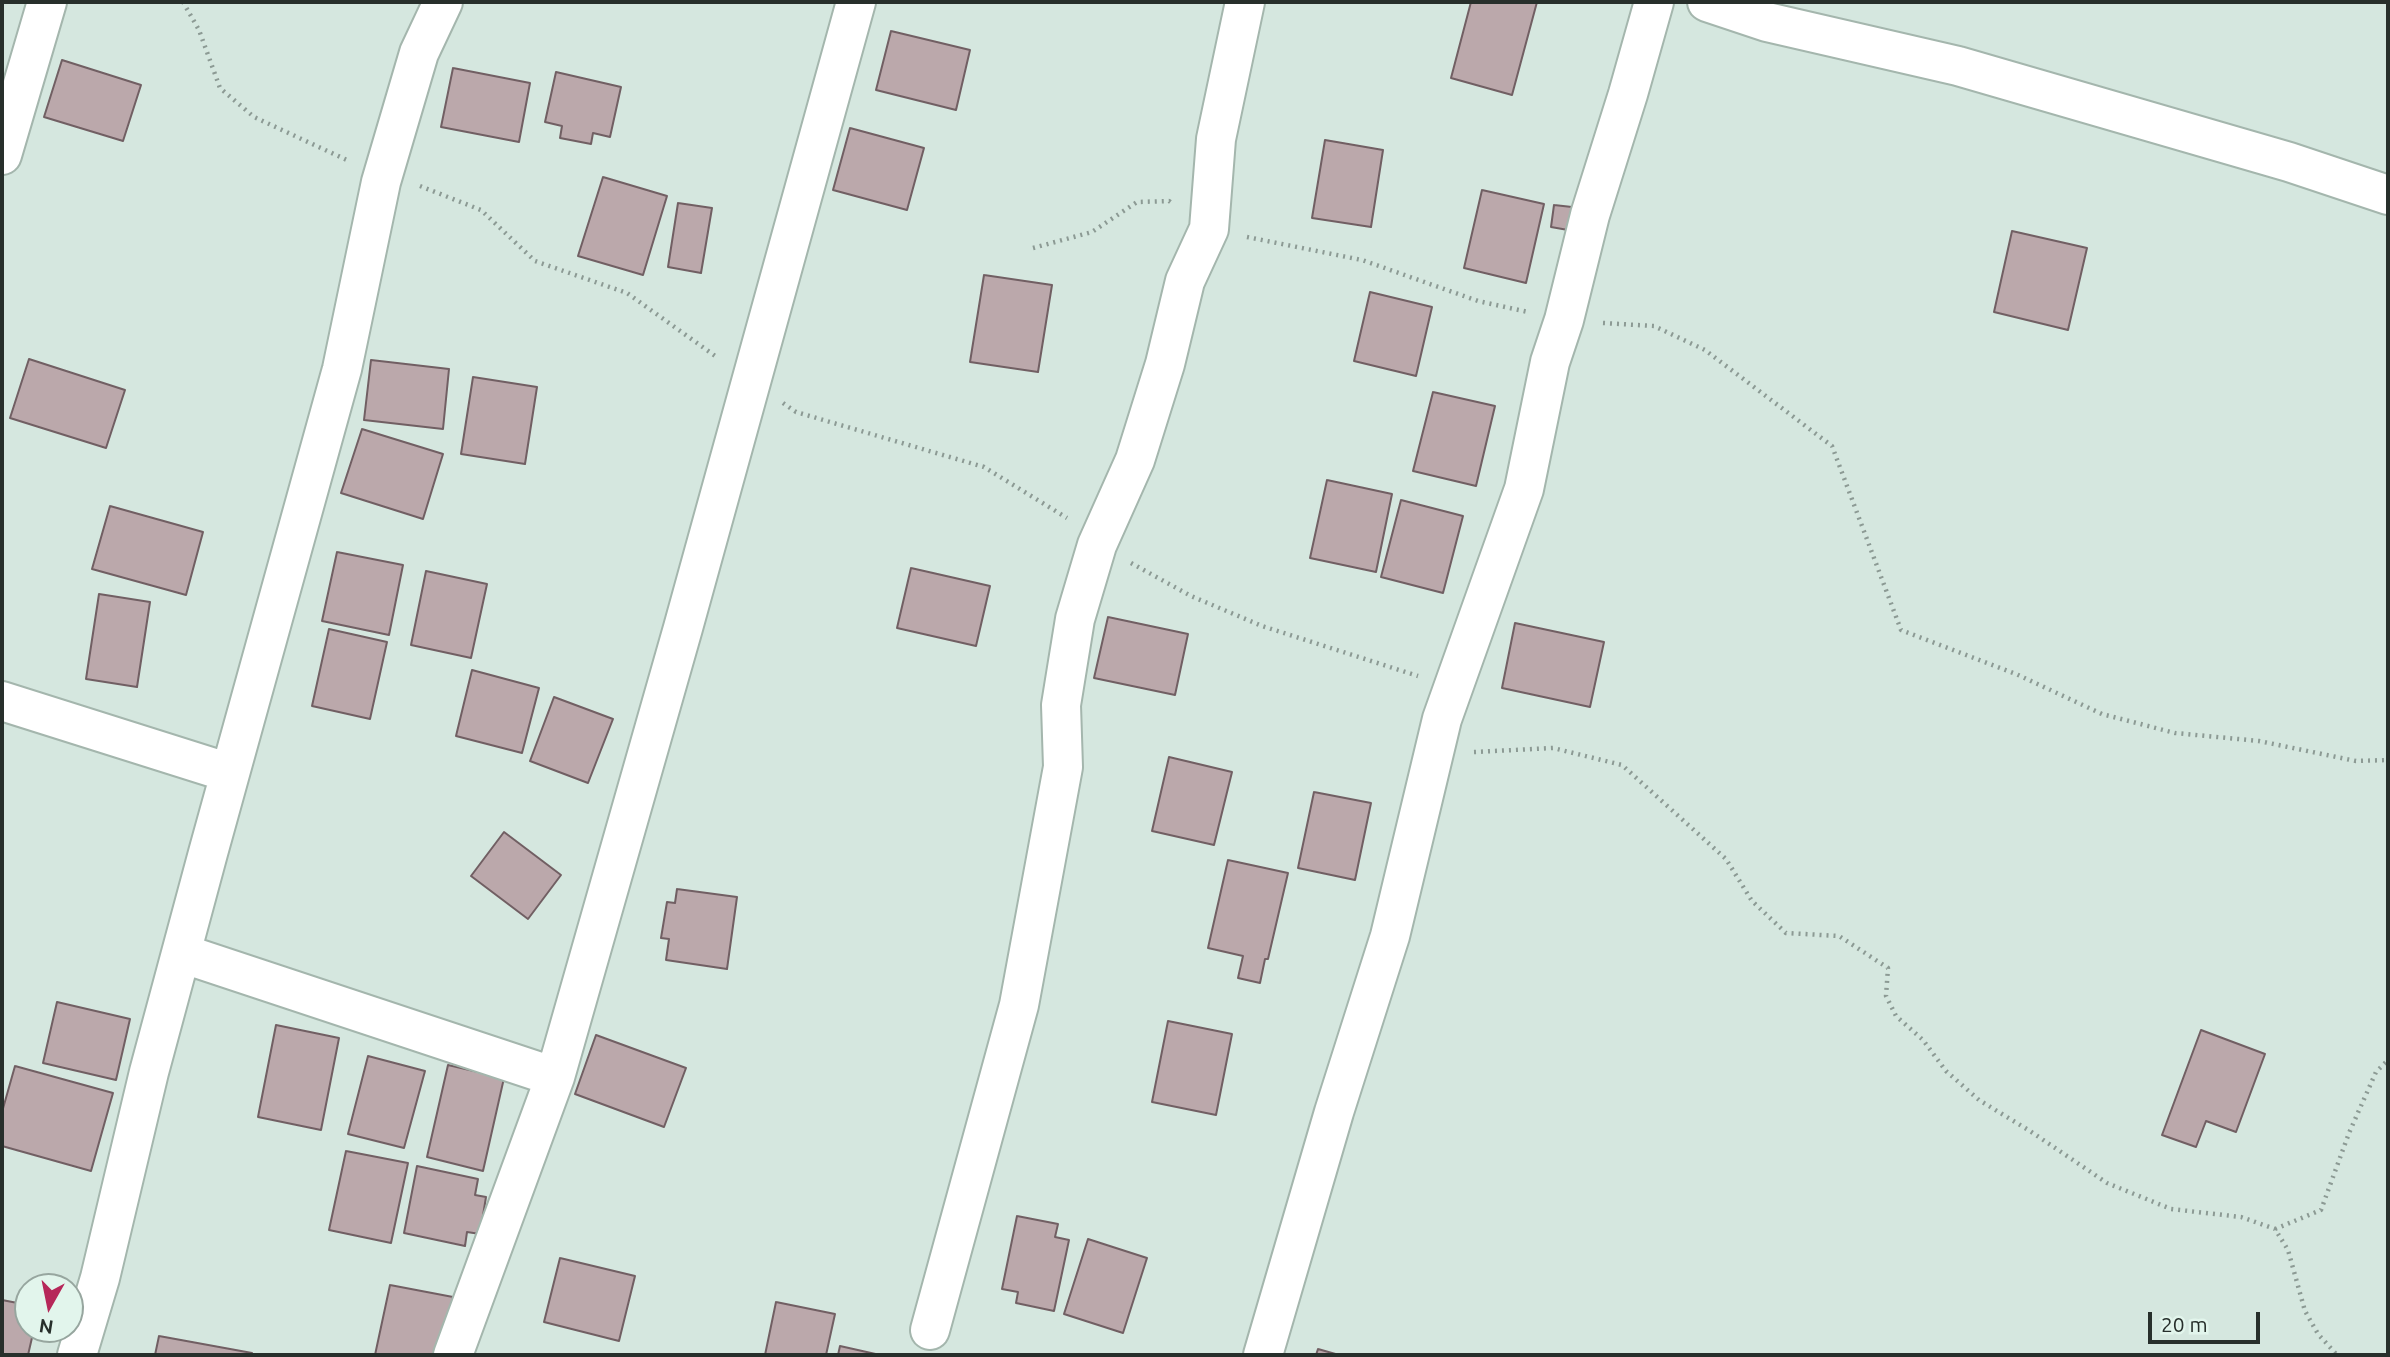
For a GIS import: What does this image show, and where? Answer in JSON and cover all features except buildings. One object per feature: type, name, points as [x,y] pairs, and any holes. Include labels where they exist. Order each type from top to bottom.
[{"type":"street","points":[[2,155],[47,2]]},
{"type":"street","points":[[77,1355],[100,1278],[149,1072],[342,369],[384,171],[419,52],[443,2]]},
{"type":"street","points":[[453,1355],[555,1077],[856,2]]},
{"type":"street","points":[[930,1330],[1019,1006],[1063,767],[1061,705],[1075,619],[1097,545],[1135,460],[1165,363],[1185,281],[1209,229],[1216,139],[1245,2]]},
{"type":"street","points":[[1263,1355],[1334,1112],[1390,936],[1442,719],[1524,489],[1550,362],[1564,320],[1590,215],[1654,2]]},
{"type":"street","points":[[1707,2],[1767,22],[1972,70],[2249,150],[2388,195]]},
{"type":"street","points":[[2,701],[230,773]]},
{"type":"street","points":[[181,953],[555,1077]]},
{"type":"path","points":[[183,2],[199,30],[220,88],[254,117],[345,160],[384,171],[481,210],[536,261],[627,293],[796,412],[984,467],[1072,521],[1097,545],[1191,596],[1262,626],[1419,676],[1461,751],[1504,752],[1553,748],[1622,765],[1726,859],[1752,901],[1786,933],[1839,936],[1888,968],[1886,996],[1896,1016],[1923,1040],[1946,1071],[1979,1100],[2106,1183],[2171,1209],[2241,1217],[2275,1229],[2288,1250],[2305,1311],[2318,1334],[2337,1355]]},
{"type":"path","points":[[1033,248],[1092,232],[1137,202],[1169,201],[1209,229],[1362,260],[1478,301],[1564,320],[1654,326],[1705,351],[1832,446],[1886,584],[1901,630],[2015,674],[2102,714],[2175,733],[2259,741],[2356,761],[2388,760]]},
{"type":"path","points":[[2275,1229],[2321,1210],[2349,1133],[2376,1072],[2388,1060]]}]
